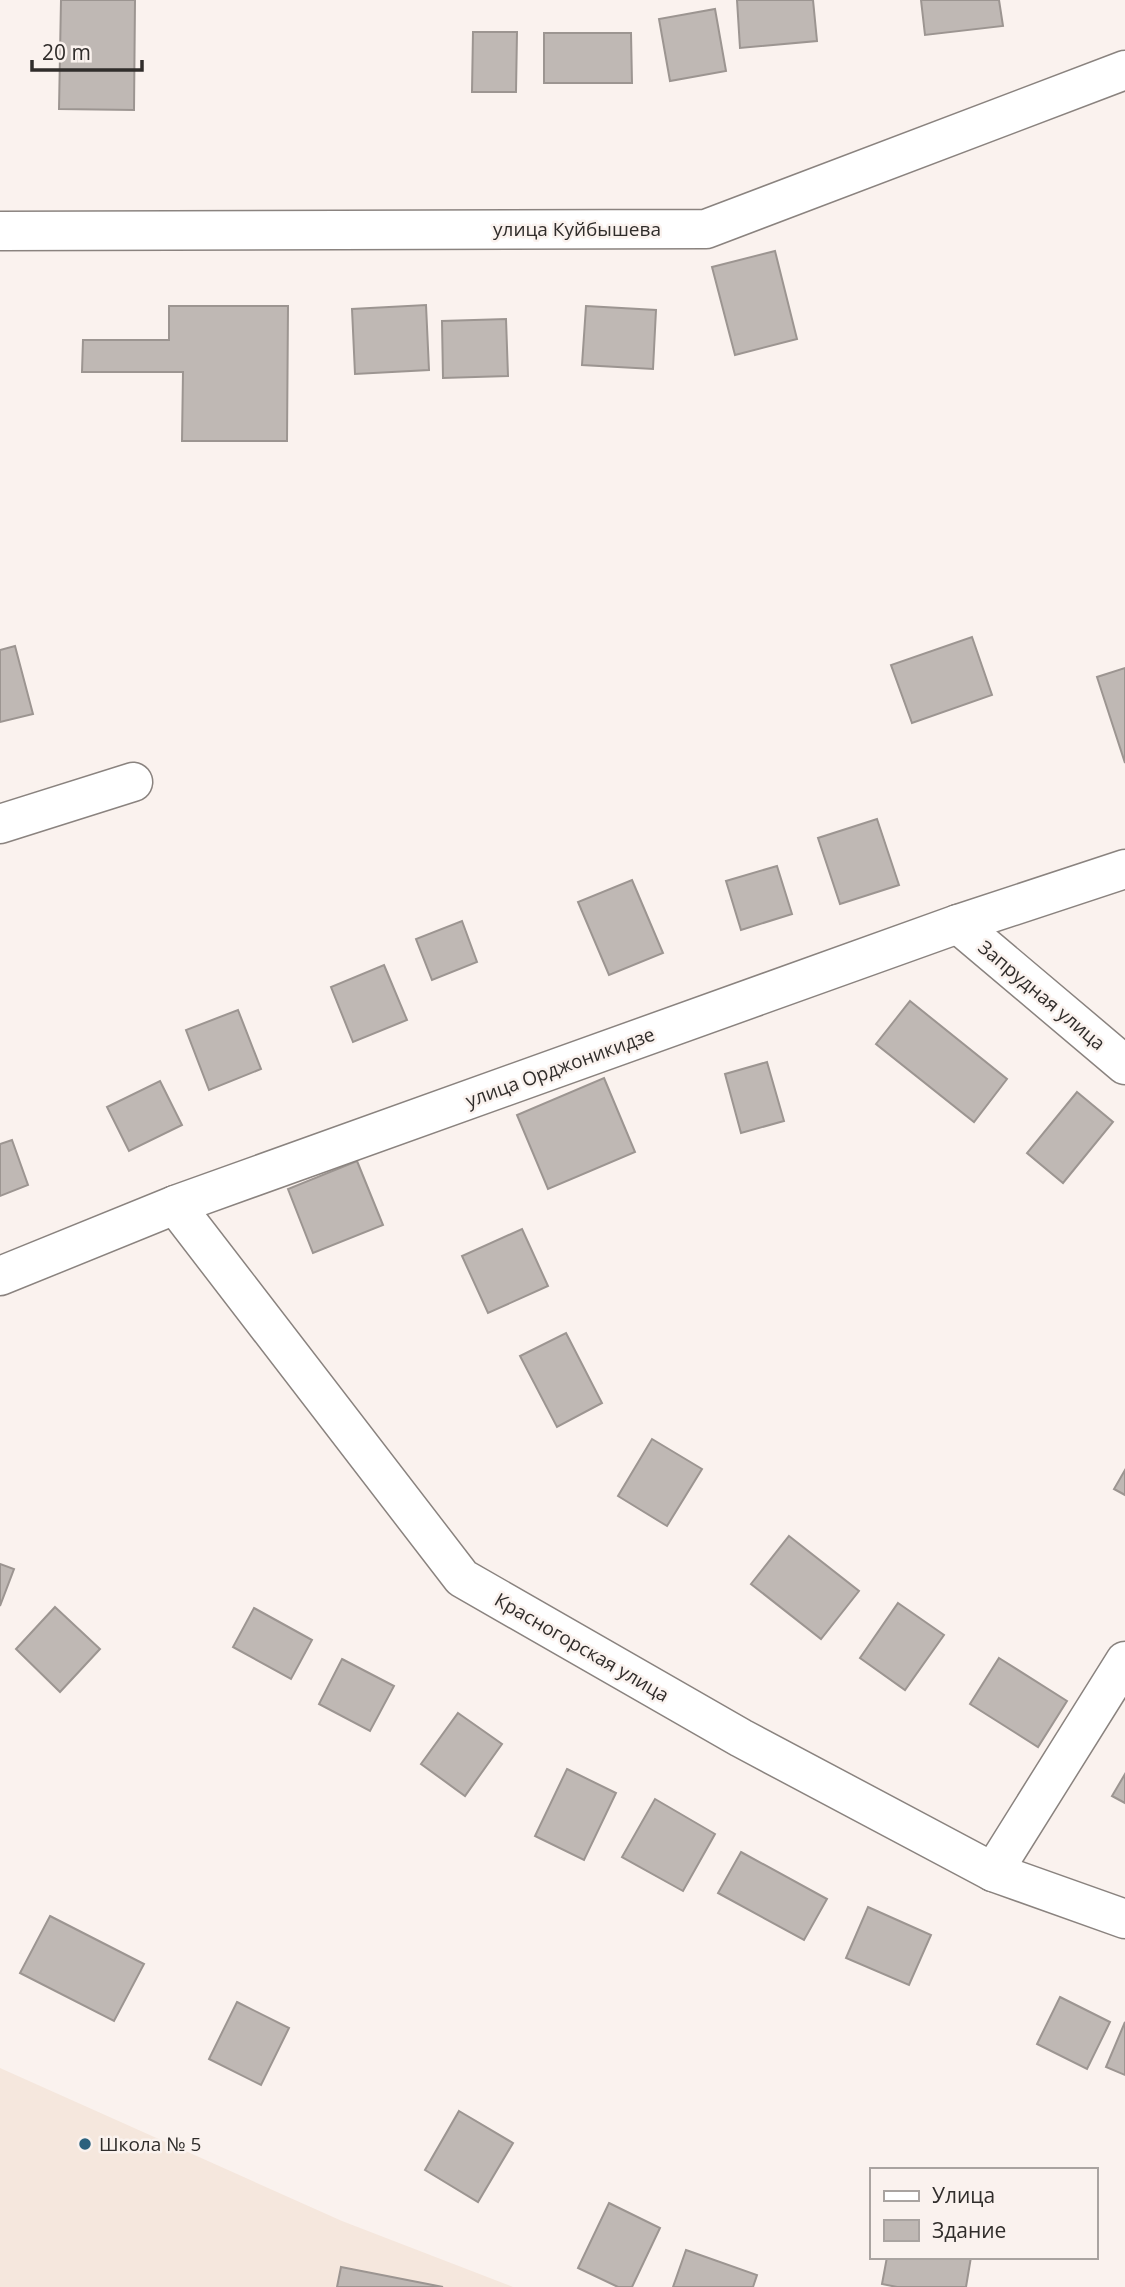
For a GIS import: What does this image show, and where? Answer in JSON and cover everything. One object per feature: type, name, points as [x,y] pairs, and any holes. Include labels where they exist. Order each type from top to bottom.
[{"type":"street","name":"улица Куйбышева","points":[[0,231],[706,229],[1125,70]]},
{"type":"street","points":[[0,824],[133,782]]},
{"type":"street","name":"улица Орджоникидзе","points":[[0,1276],[174,1205],[958,924],[1125,869]]},
{"type":"street","name":"Запрудная улица","points":[[958,924],[1125,1065]]},
{"type":"street","name":"Красногорская улица","points":[[174,1205],[462,1578],[741,1738],[993,1872],[1125,1919]]},
{"type":"street","points":[[993,1872],[1125,1661]]},
{"type":"shaded area","name":"Школа № 5","points":[[0,2068],[342,2221],[513,2287],[0,2287]]},
{"type":"building","points":[[61,0],[135,0],[134,110],[59,109]]},
{"type":"building","points":[[737,0],[813,0],[817,41],[740,48]]},
{"type":"building","points":[[921,0],[999,0],[1003,26],[925,35]]},
{"type":"building","points":[[715,9],[726,71],[670,81],[659,19]]},
{"type":"building","points":[[473,32],[517,32],[516,92],[472,92]]},
{"type":"building","points":[[544,33],[631,33],[632,83],[544,83]]},
{"type":"building","points":[[775,251],[797,339],[735,355],[712,267]]},
{"type":"building","points":[[426,305],[429,370],[355,374],[352,309]]},
{"type":"building","points":[[169,306],[288,306],[287,441],[182,441],[183,372],[82,372],[83,340],[169,340]]},
{"type":"building","points":[[586,306],[656,310],[653,369],[582,365]]},
{"type":"building","points":[[506,319],[508,376],[443,378],[442,321]]},
{"type":"building","points":[[972,637],[992,695],[912,723],[891,665]]},
{"type":"building","points":[[15,646],[33,714],[0,722],[0,650]]},
{"type":"building","points":[[1125,668],[1125,763],[1097,677]]},
{"type":"building","points":[[877,819],[899,885],[840,904],[818,838]]},
{"type":"building","points":[[777,866],[792,914],[741,930],[726,881]]},
{"type":"building","points":[[632,880],[663,953],[609,975],[578,902]]},
{"type":"building","points":[[462,921],[477,962],[432,980],[416,939]]},
{"type":"building","points":[[384,965],[407,1020],[353,1042],[331,987]]},
{"type":"building","points":[[910,1001],[1007,1079],[974,1122],[876,1044]]},
{"type":"building","points":[[238,1010],[261,1069],[209,1090],[186,1030]]},
{"type":"building","points":[[767,1062],[784,1121],[741,1133],[725,1074]]},
{"type":"building","points":[[604,1078],[635,1152],[548,1189],[517,1115]]},
{"type":"building","points":[[160,1081],[182,1125],[129,1151],[107,1107]]},
{"type":"building","points":[[1077,1092],[1113,1122],[1063,1183],[1027,1153]]},
{"type":"building","points":[[12,1140],[28,1185],[0,1196],[0,1144]]},
{"type":"building","points":[[357,1161],[383,1225],[313,1253],[288,1189]]},
{"type":"building","points":[[522,1229],[548,1286],[488,1313],[462,1256]]},
{"type":"building","points":[[566,1333],[602,1403],[557,1427],[520,1356]]},
{"type":"building","points":[[652,1439],[702,1469],[667,1526],[618,1496]]},
{"type":"building","points":[[1125,1470],[1125,1495],[1114,1489]]},
{"type":"building","points":[[789,1536],[859,1591],[821,1639],[751,1584]]},
{"type":"building","points":[[0,1564],[14,1569],[0,1606]]},
{"type":"building","points":[[898,1603],[944,1635],[905,1690],[860,1658]]},
{"type":"building","points":[[55,1607],[100,1649],[60,1692],[16,1649]]},
{"type":"building","points":[[254,1608],[312,1640],[291,1679],[233,1647]]},
{"type":"building","points":[[999,1658],[1067,1701],[1038,1747],[970,1704]]},
{"type":"building","points":[[342,1659],[394,1686],[370,1731],[319,1704]]},
{"type":"building","points":[[458,1713],[502,1744],[465,1796],[421,1764]]},
{"type":"building","points":[[567,1769],[616,1793],[584,1860],[535,1836]]},
{"type":"building","points":[[1125,1774],[1125,1803],[1112,1796]]},
{"type":"building","points":[[655,1799],[715,1834],[683,1891],[622,1857]]},
{"type":"building","points":[[741,1852],[827,1899],[804,1940],[718,1893]]},
{"type":"building","points":[[868,1907],[931,1935],[909,1985],[846,1958]]},
{"type":"building","points":[[50,1916],[144,1964],[114,2021],[20,1973]]},
{"type":"building","points":[[1060,1997],[1110,2022],[1087,2069],[1037,2044]]},
{"type":"building","points":[[237,2002],[289,2028],[261,2085],[209,2059]]},
{"type":"building","points":[[1125,2022],[1125,2075],[1106,2067]]},
{"type":"building","points":[[459,2111],[513,2143],[478,2202],[425,2170]]},
{"type":"building","points":[[609,2203],[660,2228],[632,2287],[618,2287],[578,2268]]},
{"type":"building","points":[[686,2250],[757,2275],[753,2287],[673,2287]]},
{"type":"building","points":[[887,2259],[971,2259],[966,2287],[897,2287],[882,2284]]},
{"type":"building","points":[[341,2267],[443,2287],[337,2287]]},
{"type":"place","name":"Школа № 5","points":[[85,2144]]}]
